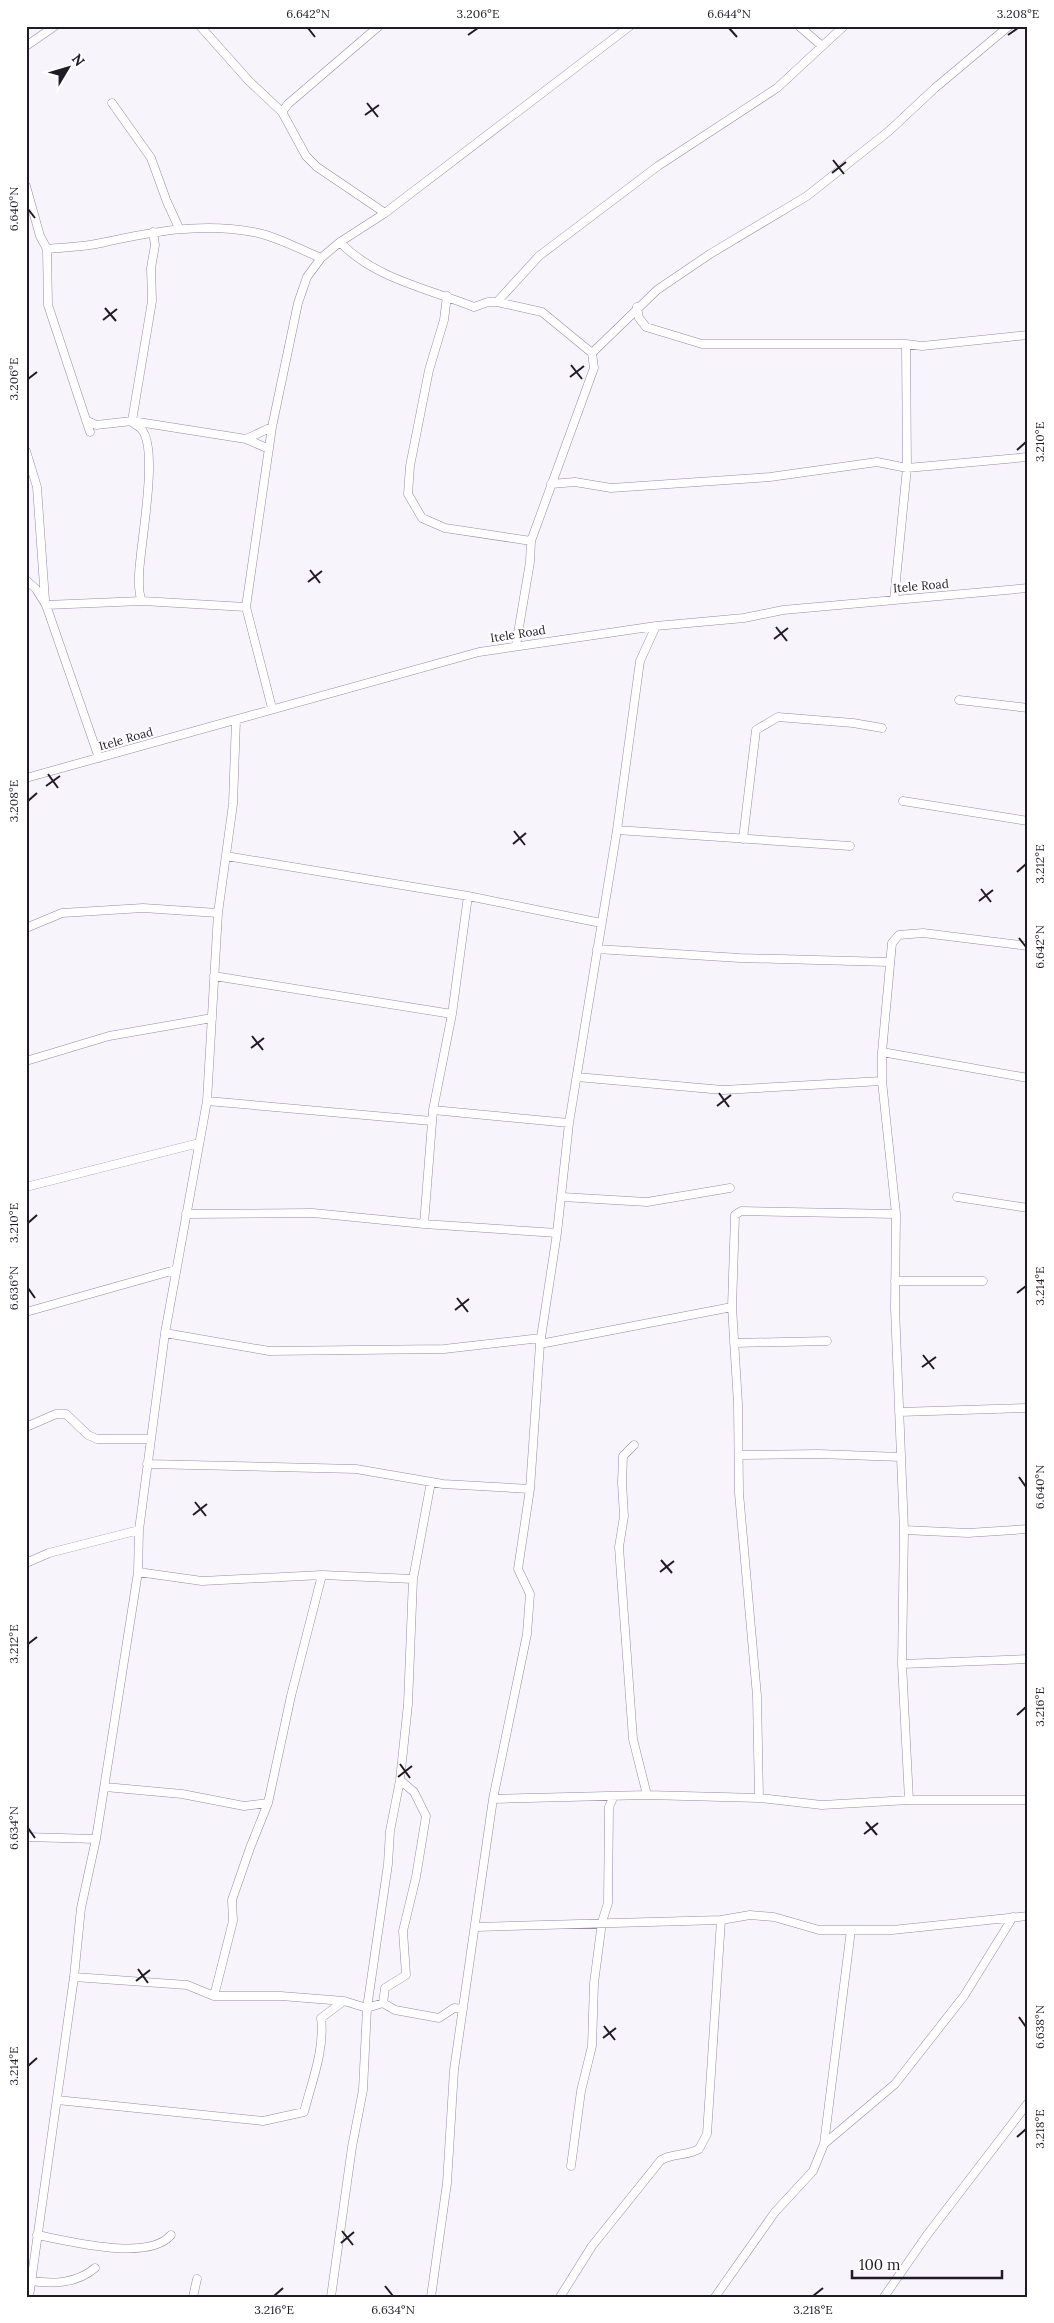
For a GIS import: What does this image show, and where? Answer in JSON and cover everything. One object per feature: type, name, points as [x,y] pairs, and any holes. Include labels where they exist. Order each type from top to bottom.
[{"type":"street","points":[[26,46],[56,26]]},
{"type":"street","points":[[200,26],[249,81],[282,112],[306,156],[317,167],[384,213]]},
{"type":"street","points":[[282,112],[288,104],[370,29],[379,26]]},
{"type":"street","points":[[272,708],[246,607],[272,427],[298,303],[308,277],[321,258],[340,242],[384,213],[630,26]]},
{"type":"street","points":[[799,26],[822,46]]},
{"type":"street","points":[[497,302],[539,256],[658,166],[777,88],[844,26]]},
{"type":"street","points":[[592,353],[637,307],[657,290],[710,254],[807,196],[889,131],[935,88],[1009,26]]},
{"type":"street","points":[[112,102],[151,158],[166,202],[179,228]]},
{"type":"street","points":[[26,186],[40,236],[47,249],[48,305],[90,432]]},
{"type":"street","points":[[47,249],[100,243],[132,235],[179,228],[253,232],[280,240],[321,258]]},
{"type":"street","points":[[132,421],[152,301],[151,268],[155,245],[153,232]]},
{"type":"street","points":[[340,242],[358,259],[400,280],[474,307],[482,306],[488,302],[497,302],[542,312],[592,353],[594,368],[531,540],[530,562],[516,645]]},
{"type":"street","points":[[447,296],[444,320],[426,389],[410,466],[408,494],[422,518],[445,528],[531,540]]},
{"type":"street","points":[[637,307],[639,318],[646,327],[702,344],[906,344],[922,346],[1028,335]]},
{"type":"street","points":[[894,600],[907,468],[906,344]]},
{"type":"street","points":[[86,420],[96,425],[132,421],[246,439],[269,449]]},
{"type":"street","points":[[132,421],[142,430],[148,448],[149,493],[140,562],[139,592],[142,601]]},
{"type":"street","points":[[246,439],[272,427]]},
{"type":"street","points":[[26,451],[36,487],[46,605]]},
{"type":"street","points":[[551,484],[575,482],[611,488],[770,477],[877,462],[907,468],[1028,457]]},
{"type":"street","points":[[26,580],[36,588],[46,605],[99,758]]},
{"type":"street","name":"Itele Road","points":[[26,778],[236,720],[272,708],[479,652],[516,645],[656,626],[744,618],[783,610],[1028,588]]},
{"type":"street","points":[[46,605],[142,601],[246,607]]},
{"type":"street","points":[[431,2297],[447,2183],[454,2070],[476,1928],[493,1799],[528,1634],[530,1594],[518,1569],[530,1489],[540,1341],[558,1234],[569,1123],[617,830],[640,661],[656,626]]},
{"type":"street","points":[[959,700],[1028,708]]},
{"type":"street","points":[[743,839],[756,730],[778,717],[853,723],[882,728]]},
{"type":"street","points":[[29,2297],[74,1978],[81,1908],[105,1787],[138,1572],[139,1530],[164,1333],[207,1101],[218,913],[233,804],[236,720]]},
{"type":"street","points":[[903,801],[1028,821]]},
{"type":"street","points":[[617,830],[850,846]]},
{"type":"street","points":[[226,856],[468,896],[601,923]]},
{"type":"street","points":[[424,1224],[433,1110],[452,1014],[468,896]]},
{"type":"street","points":[[26,928],[62,913],[142,908],[218,913]]},
{"type":"street","points":[[909,1800],[902,1664],[904,1530],[895,1281],[896,1214],[882,1081],[882,1052],[889,962],[892,943],[898,935],[923,933],[1028,946]]},
{"type":"street","points":[[597,948],[740,958],[889,962]]},
{"type":"street","points":[[214,976],[452,1014]]},
{"type":"street","points":[[26,1061],[109,1036],[212,1018]]},
{"type":"street","points":[[882,1052],[1028,1078]]},
{"type":"street","points":[[578,1077],[724,1090],[882,1081]]},
{"type":"street","points":[[207,1101],[432,1121]]},
{"type":"street","points":[[433,1110],[569,1123]]},
{"type":"street","points":[[26,1187],[199,1143]]},
{"type":"street","points":[[562,1196],[647,1202],[730,1188]]},
{"type":"street","points":[[957,1197],[1028,1208]]},
{"type":"street","points":[[759,1798],[757,1696],[740,1493],[732,1307],[733,1225],[735,1215],[742,1211],[896,1214]]},
{"type":"street","points":[[186,1214],[313,1213],[558,1234]]},
{"type":"street","points":[[26,1312],[175,1270]]},
{"type":"street","points":[[895,1281],[983,1281]]},
{"type":"street","points":[[164,1333],[278,1351],[444,1349],[540,1341],[732,1307]]},
{"type":"street","points":[[734,1343],[827,1341]]},
{"type":"street","points":[[899,1412],[1028,1408]]},
{"type":"street","points":[[26,1426],[56,1414],[66,1414],[88,1435],[96,1439],[151,1439]]},
{"type":"street","points":[[634,1445],[623,1456],[624,1516],[619,1547],[633,1739],[647,1795]]},
{"type":"street","points":[[739,1455],[818,1454],[901,1457]]},
{"type":"street","points":[[147,1464],[356,1470],[443,1484],[530,1489]]},
{"type":"street","points":[[332,2297],[352,2148],[363,2090],[367,2008],[388,1864],[390,1831],[400,1780],[408,1704],[413,1579],[431,1482]]},
{"type":"street","points":[[904,1530],[968,1533],[1028,1529]]},
{"type":"street","points":[[26,1563],[50,1553],[139,1530]]},
{"type":"street","points":[[138,1572],[202,1581],[322,1575],[413,1579]]},
{"type":"street","points":[[214,1996],[233,1921],[232,1900],[268,1803],[291,1696],[322,1575]]},
{"type":"street","points":[[902,1664],[1028,1659]]},
{"type":"street","points":[[383,2003],[385,1988],[406,1975],[403,1931],[416,1877],[426,1816],[414,1792],[400,1780]]},
{"type":"street","points":[[105,1787],[182,1794],[244,1806],[268,1803]]},
{"type":"street","points":[[493,1799],[647,1795],[759,1798],[822,1805],[909,1800],[1028,1800]]},
{"type":"street","points":[[571,2166],[581,2091],[592,2046],[594,1983],[602,1922],[608,1903],[609,1807],[614,1796]]},
{"type":"street","points":[[26,1837],[96,1839]]},
{"type":"street","points":[[476,1928],[602,1922],[721,1920],[750,1915],[774,1916],[819,1930],[892,1930],[1028,1916]]},
{"type":"street","points":[[824,2144],[895,2084],[964,1996],[1013,1917]]},
{"type":"street","points":[[560,2297],[592,2246],[661,2160],[668,2156],[682,2155],[699,2149],[708,2134],[721,1920]]},
{"type":"street","points":[[715,2297],[775,2212],[813,2171],[824,2144],[851,1930]]},
{"type":"street","points":[[74,1978],[187,1985],[214,1996],[281,1996],[344,2001],[367,2008],[383,2003],[395,2010],[439,2018],[454,2008],[464,2009]]},
{"type":"street","points":[[57,2100],[263,2121],[304,2112],[322,2040],[321,2018],[344,2001]]},
{"type":"street","points":[[884,2297],[927,2235],[1028,2103]]},
{"type":"street","points":[[37,2235],[90,2245],[148,2248],[166,2242],[172,2236]]},
{"type":"street","points":[[30,2282],[50,2284],[71,2281],[88,2274],[94,2268]]},
{"type":"street","points":[[193,2297],[197,2279]]}]
